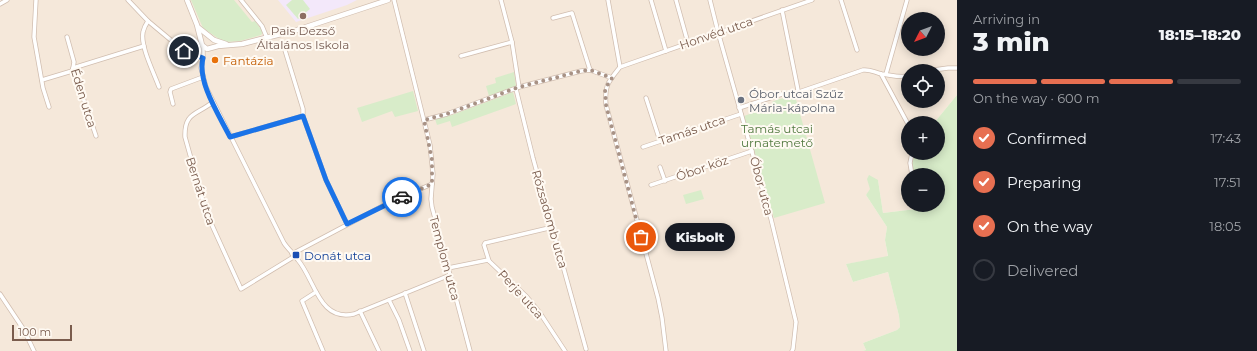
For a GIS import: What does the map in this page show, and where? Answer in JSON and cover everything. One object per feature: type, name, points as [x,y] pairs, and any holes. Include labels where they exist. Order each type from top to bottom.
[{"type":"street","points":[[0,4],[7,0]]},
{"type":"street","points":[[36,0],[34,37],[49,107]]},
{"type":"street","points":[[128,0],[148,20],[184,51],[203,58]]},
{"type":"street","points":[[187,0],[202,41],[203,58],[201,68],[213,102],[284,243],[298,259],[316,292],[327,308],[337,313],[347,315],[389,300],[450,275]]},
{"type":"street","points":[[241,0],[262,26],[267,38]]},
{"type":"street","points":[[203,47],[210,48],[242,44],[267,38],[320,23],[375,2],[388,0]]},
{"type":"street","name":"Templom utca","points":[[394,0],[424,120],[432,160],[432,207],[470,351]]},
{"type":"street","name":"Rózsadomb utca","points":[[501,0],[512,42],[518,88],[533,158],[586,349]]},
{"type":"street","points":[[608,0],[620,66],[605,89],[606,105],[658,298],[666,351]]},
{"type":"street","points":[[651,0],[666,51]]},
{"type":"street","points":[[676,0],[688,43]]},
{"type":"street","name":"Óbor utca","points":[[710,0],[771,219],[796,322],[792,351]]},
{"type":"street","name":"Honvéd utca","points":[[620,66],[812,0]]},
{"type":"street","points":[[841,0],[857,50]]},
{"type":"street","points":[[904,116],[883,74],[907,0]]},
{"type":"street","points":[[782,10],[798,90],[796,93]]},
{"type":"street","points":[[553,18],[572,14],[590,70]]},
{"type":"street","points":[[148,20],[143,31],[144,46],[159,87]]},
{"type":"street","points":[[197,25],[214,40],[228,45]]},
{"type":"street","points":[[202,41],[208,36]]},
{"type":"street","name":"Éden utca","points":[[67,37],[74,62],[72,68],[96,136]]},
{"type":"street","points":[[203,58],[214,45],[214,40]]},
{"type":"street","points":[[461,56],[512,42]]},
{"type":"street","points":[[42,80],[72,71],[72,68],[144,46]]},
{"type":"street","points":[[284,48],[303,109],[303,116],[326,180],[347,224]]},
{"type":"street","points":[[945,68],[957,68]]},
{"type":"street","points":[[424,120],[447,114],[518,88],[581,71],[590,70],[612,78]]},
{"type":"street","name":"Tamás utca","points":[[739,108],[782,94],[796,93],[864,70],[901,76]]},
{"type":"street","points":[[173,104],[170,92],[171,89],[203,77]]},
{"type":"street","points":[[646,98],[660,141]]},
{"type":"street","name":"Bernát utca","points":[[213,102],[187,119],[184,130],[185,137],[206,212],[241,289],[293,255]]},
{"type":"street","name":"Tamás utca","points":[[644,147],[741,114]]},
{"type":"street","points":[[230,137],[303,116]]},
{"type":"street","name":"Óbor köz","points":[[652,185],[752,151]]},
{"type":"street","points":[[660,168],[665,181]]},
{"type":"street","points":[[293,255],[347,224],[392,201],[432,184]]},
{"type":"street","points":[[448,268],[489,261],[484,245],[485,244],[553,227]]},
{"type":"street","name":"Perje utca","points":[[489,261],[523,293],[540,313],[565,351]]},
{"type":"street","points":[[316,292],[302,301],[323,351]]},
{"type":"street","points":[[405,293],[424,351]]},
{"type":"street","points":[[0,294],[24,330],[34,351]]},
{"type":"street","points":[[389,300],[399,320],[410,351]]},
{"type":"street","points":[[360,311],[379,351]]},
{"type":"shaded area","points":[[2,0],[957,0],[957,95],[940,116],[901,116],[901,160],[913,160],[913,168],[901,168],[901,211],[883,213],[878,180],[866,195],[887,227],[885,240],[888,257],[846,264],[853,282],[888,272],[899,316],[900,327],[897,330],[863,343],[866,350],[0,351],[0,1]]},
{"type":"shaded area","name":"Pais Dezső Általános Iskola","points":[[278,0],[357,0],[347,5],[296,22]]},
{"type":"green space","points":[[191,0],[234,0],[252,22],[255,21],[263,32],[261,35],[240,41],[226,42],[219,39],[203,28]]},
{"type":"green space","points":[[292,0],[303,0],[310,9],[298,19],[286,5]]},
{"type":"green space","points":[[514,72],[516,86],[489,96],[486,86],[496,83],[495,78]]},
{"type":"green space","points":[[413,91],[418,111],[395,117],[392,111],[362,122],[357,108]]},
{"type":"green space","points":[[513,92],[516,104],[452,127],[450,121],[437,125],[435,119],[452,115]]},
{"type":"green space","points":[[957,95],[957,351],[862,351],[866,350],[863,343],[897,330],[900,327],[899,316],[888,272],[853,282],[846,264],[888,256],[885,240],[887,227],[866,195],[870,189],[867,179],[869,175],[878,180],[883,213],[901,211],[945,212],[945,168],[913,168],[912,164],[913,160],[945,160],[945,116],[940,116]]},
{"type":"green space","name":"Tamás utcai urnatemető","points":[[795,96],[825,203],[774,218],[744,116],[773,106],[772,102],[779,99]]},
{"type":"green space","points":[[701,190],[704,199],[686,204],[683,195]]},
{"type":"way so far","points":[[402,197],[432,184],[432,160],[424,120],[447,114],[519,87],[590,70],[612,78],[605,89],[606,105],[641,237]]},
{"type":"place","name":"Pais Dezső Általános Iskola","points":[[303,16]]},
{"type":"place","name":"Fantázia","points":[[215,60]]},
{"type":"place","name":"Óbor utcai Szűz Mária-kápolna","points":[[741,100]]},
{"type":"place","name":"Kisbolt","points":[[641,237]]},
{"type":"place","name":"Donát utca","points":[[296,255]]},
{"type":"route","points":[[184,51],[203,58],[201,68],[206,87],[230,137],[303,116],[326,180],[347,224],[402,197]]}]
